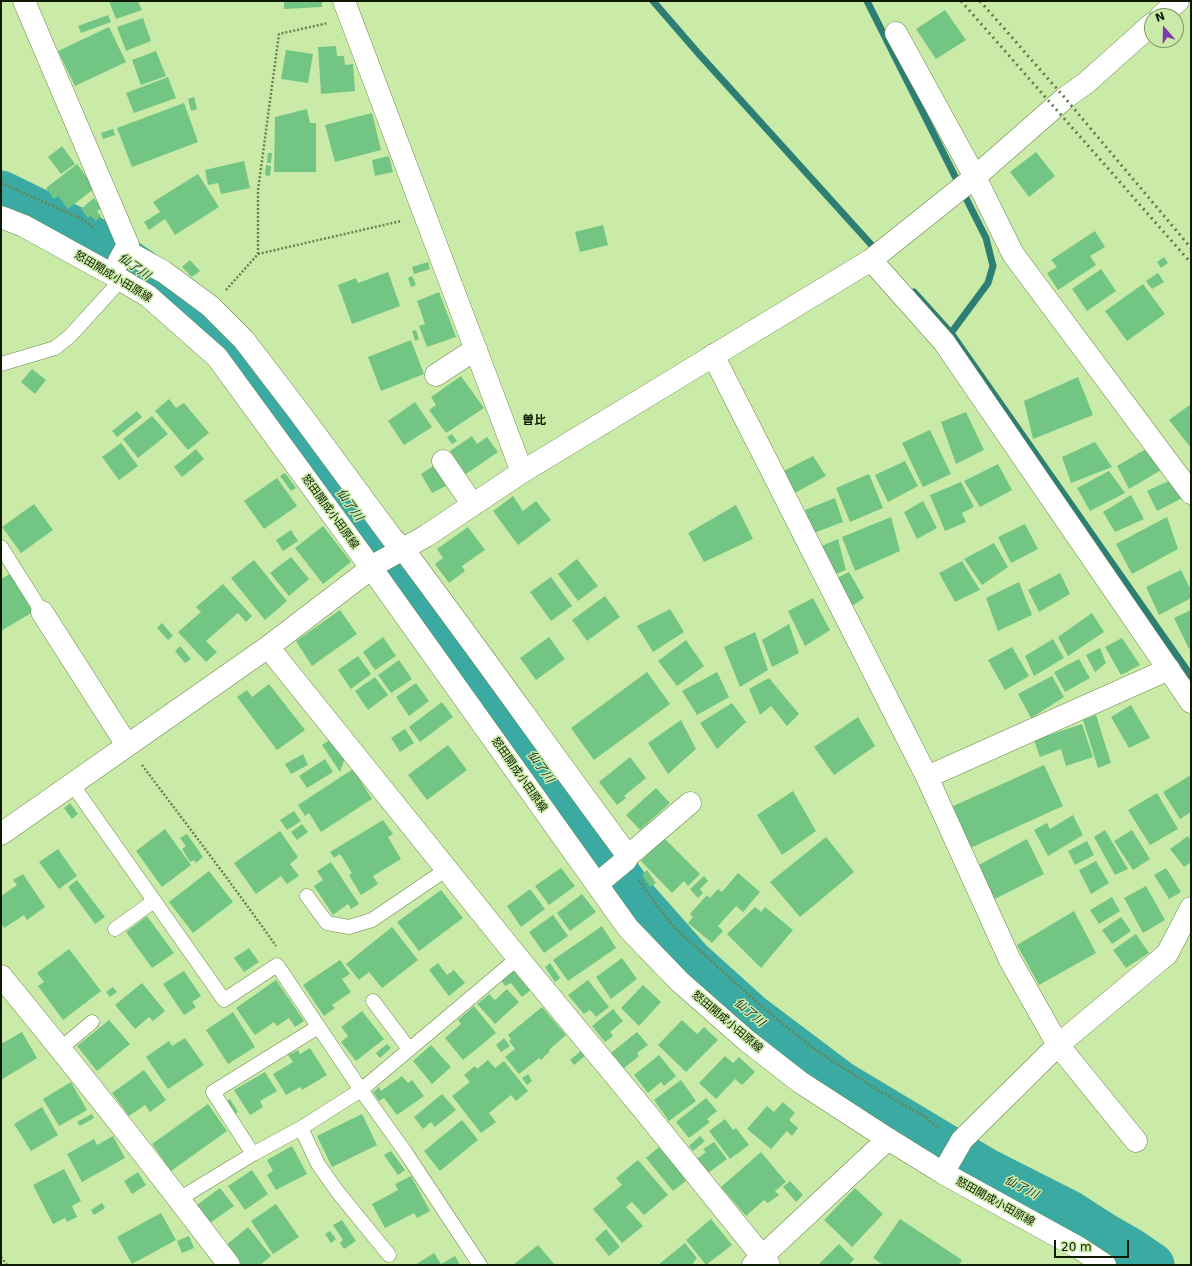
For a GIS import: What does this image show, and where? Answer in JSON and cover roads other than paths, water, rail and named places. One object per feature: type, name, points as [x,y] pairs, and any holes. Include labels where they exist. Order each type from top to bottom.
[{"type":"street","points":[[24,1],[128,246],[116,277]]},
{"type":"street","points":[[1170,8],[1178,1]]},
{"type":"street","points":[[347,10],[522,472]]},
{"type":"street","points":[[1,834],[268,647],[375,566],[473,506],[522,472],[870,260],[975,177],[1065,98],[1086,83],[1144,31]]},
{"type":"street","points":[[896,33],[975,177],[1013,254],[1191,493]]},
{"type":"street","name":"怒田開成小田原線","points":[[1,217],[24,226],[148,296],[217,357],[375,566],[601,880],[628,928],[679,981],[746,1040],[800,1082],[888,1139],[945,1169],[1079,1248],[1105,1265]]},
{"type":"street","points":[[126,251],[164,272],[210,306],[244,340],[392,538],[403,549],[462,627],[627,858]]},
{"type":"street","points":[[870,260],[944,342],[1191,702]]},
{"type":"street","points":[[436,376],[476,349]]},
{"type":"street","points":[[713,355],[927,777],[1010,960],[1058,1045],[1136,1141]]},
{"type":"street","points":[[443,461],[473,506]]},
{"type":"street","points":[[42,612],[127,745]]},
{"type":"street","points":[[268,647],[518,958],[643,1109],[761,1262],[888,1139]]},
{"type":"street","points":[[927,777],[1169,669]]},
{"type":"street","points":[[601,880],[690,803]]},
{"type":"street","points":[[945,1169],[962,1140],[1058,1045],[1168,954],[1191,908]]},
{"type":"street","points":[[1,976],[60,1048],[229,1265]]},
{"type":"lane","points":[[1,364],[55,348],[70,336],[116,277]]},
{"type":"lane","points":[[1,547],[42,612]]},
{"type":"lane","points":[[72,784],[224,1000],[277,965],[360,1090],[406,1153],[480,1265]]},
{"type":"lane","points":[[307,896],[327,923],[349,926],[372,920],[447,869]]},
{"type":"lane","points":[[115,929],[154,901]]},
{"type":"lane","points":[[179,1199],[253,1154],[302,1128],[360,1090],[518,958]]},
{"type":"lane","points":[[373,1001],[409,1049]]},
{"type":"lane","points":[[60,1048],[92,1022]]},
{"type":"lane","points":[[253,1154],[213,1092],[318,1027]]},
{"type":"lane","points":[[302,1128],[318,1164],[337,1191],[388,1255]]},
{"type":"waterway","points":[[653,1],[877,251]]},
{"type":"waterway","points":[[867,1],[986,238],[993,266],[988,283],[951,333]]},
{"type":"waterway","name":"仙了川","points":[[1,193],[85,234],[138,269],[203,318],[252,371],[303,438],[377,543],[558,790],[637,901],[690,961],[751,1016],[840,1083],[985,1170],[1068,1212],[1152,1265]]},
{"type":"waterway","points":[[914,292],[951,333],[1191,676]]},
{"type":"railway","points":[[961,1],[1191,263]]},
{"type":"railway","points":[[980,1],[1065,98],[1191,248]]},
{"type":"district","name":"曽比","points":[[534,421]]}]
